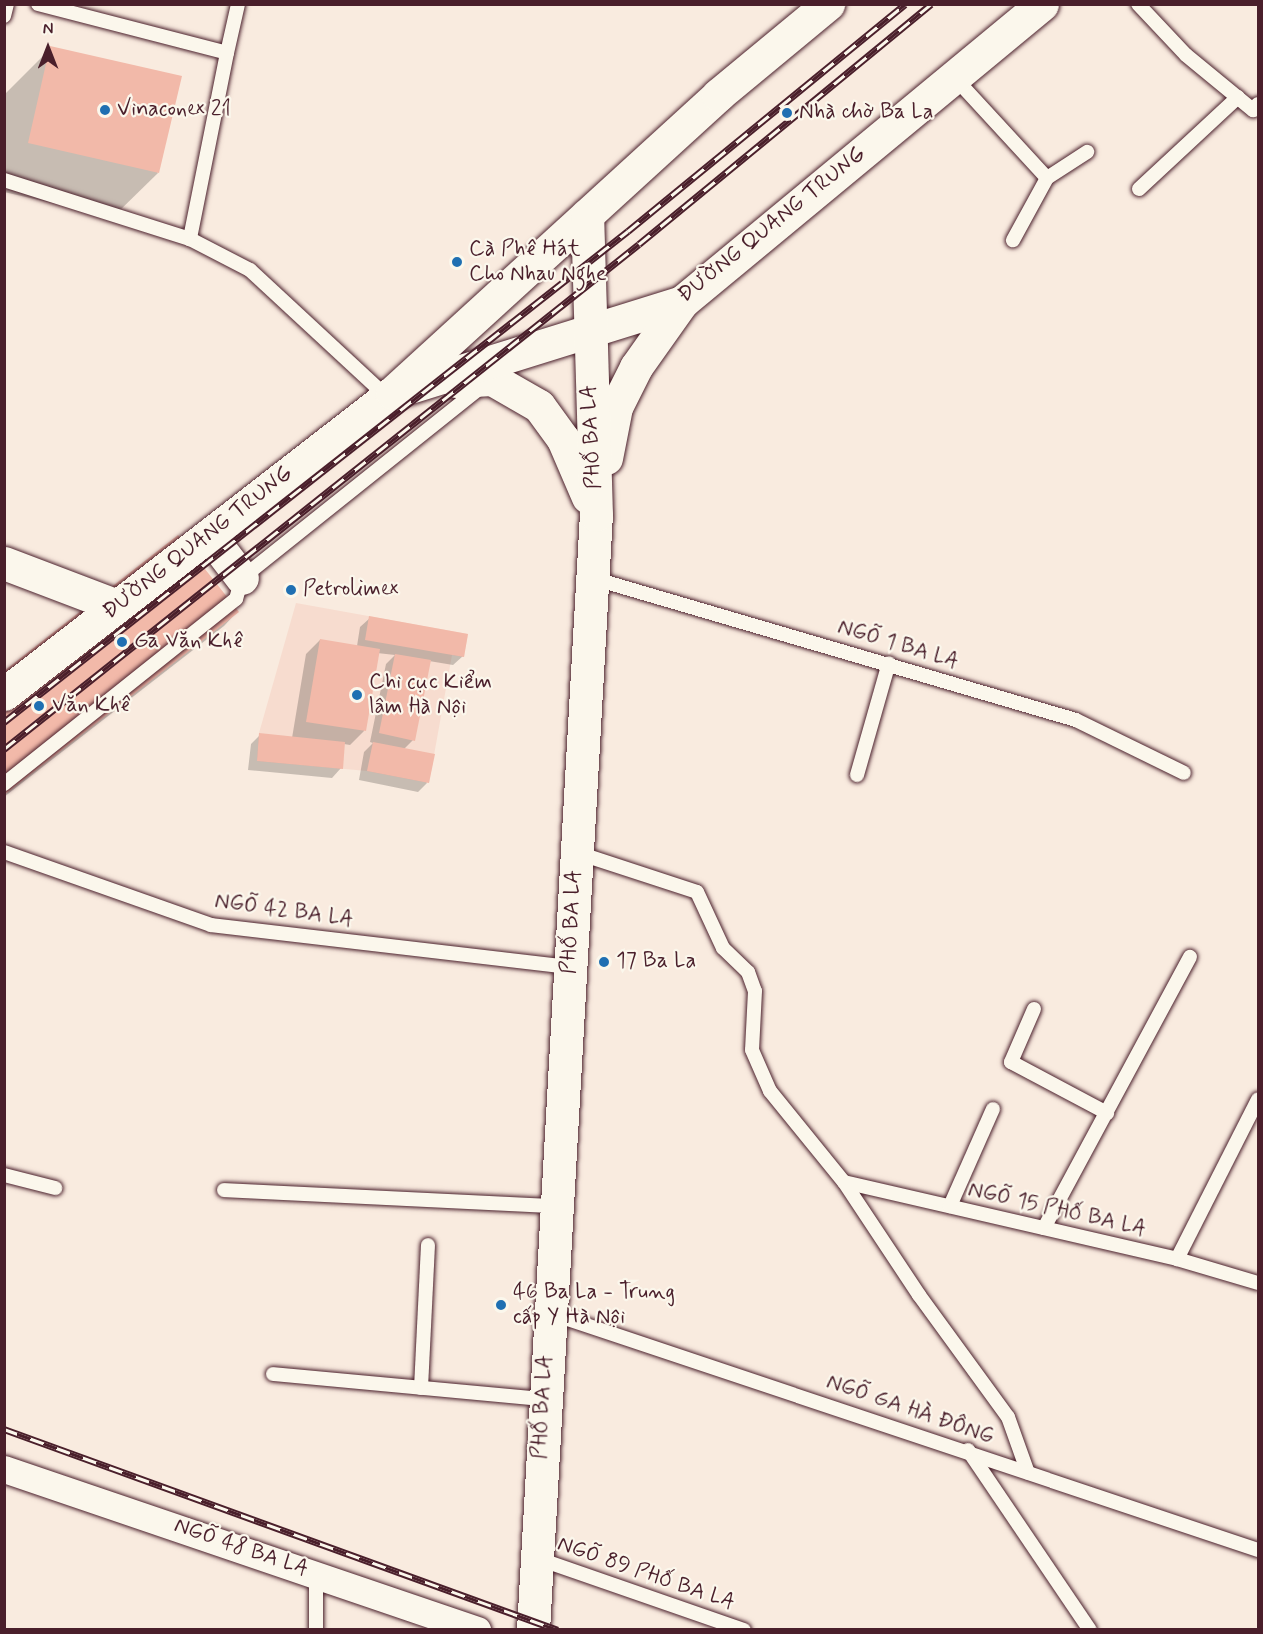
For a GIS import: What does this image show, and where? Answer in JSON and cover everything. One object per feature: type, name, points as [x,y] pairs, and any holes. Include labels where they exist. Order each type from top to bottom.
[{"type":"main road","name":"ĐƯỜNG QUANG TRUNG","points":[[4,694],[390,395],[718,95],[828,4]]},
{"type":"main road","name":"ĐƯỜNG QUANG TRUNG","points":[[390,395],[682,302],[1042,4]]},
{"type":"main road","name":"PHỐ BA LA","points":[[533,1629],[543,1399],[596,515],[588,331],[587,215]]},
{"type":"main road","points":[[596,515],[615,407],[636,367],[682,302]]},
{"type":"main road","points":[[390,395],[456,381],[492,379],[539,406],[563,439],[596,515]]},
{"type":"main road","points":[[209,535],[242,578]]},
{"type":"main road","points":[[4,563],[117,606]]},
{"type":"street","name":"NGÕ 48 BA LA","points":[[4,1469],[477,1629]]},
{"type":"lane","points":[[4,16],[7,4]]},
{"type":"lane","points":[[38,4],[227,53]]},
{"type":"lane","points":[[190,239],[238,4]]},
{"type":"lane","points":[[1138,4],[1186,55],[1253,110],[1258,104]]},
{"type":"lane","points":[[954,77],[1047,178]]},
{"type":"lane","points":[[1139,189],[1238,97]]},
{"type":"lane","points":[[1013,240],[1047,178],[1087,152]]},
{"type":"lane","points":[[4,180],[190,239],[250,270],[390,395]]},
{"type":"lane","points":[[4,784],[236,599],[242,578],[492,379]]},
{"type":"lane","name":"NGÕ 1 BA LA","points":[[592,578],[889,663],[1076,720],[1184,773]]},
{"type":"lane","points":[[857,775],[889,663]]},
{"type":"lane","name":"NGÕ 42 BA LA","points":[[4,852],[211,925],[569,967]]},
{"type":"lane","points":[[576,853],[697,892],[723,948],[748,972],[755,991],[752,1050],[770,1091],[844,1182],[919,1295],[1008,1417],[1028,1473]]},
{"type":"lane","points":[[1044,1228],[1190,957]]},
{"type":"lane","points":[[1034,1009],[1011,1062],[1107,1113]]},
{"type":"lane","points":[[1177,1259],[1258,1099]]},
{"type":"lane","points":[[950,1206],[993,1109]]},
{"type":"lane","points":[[4,1175],[55,1188]]},
{"type":"lane","name":"NGÕ 15 PHỐ BA LA","points":[[844,1182],[1177,1259],[1258,1283]]},
{"type":"lane","points":[[224,1190],[555,1206]]},
{"type":"lane","points":[[421,1388],[428,1245]]},
{"type":"lane","name":"NGÕ GA HÀ ĐÔNG","points":[[548,1312],[968,1450],[1028,1473],[1258,1550]]},
{"type":"lane","points":[[273,1374],[543,1399]]},
{"type":"lane","points":[[968,1450],[1090,1629]]},
{"type":"lane","name":"NGÕ 89 PHỐ BA LA","points":[[535,1558],[744,1629]]},
{"type":"lane","points":[[316,1574],[316,1629]]},
{"type":"shaded area","name":"Chi cục Kiểm lâm Hà Nội","points":[[296,603],[468,634],[464,657],[452,655],[429,783],[367,771],[257,761],[259,733]]},
{"type":"building","name":"Vinaconex 21","points":[[50,46],[182,76],[159,173],[28,143]]},
{"type":"building","name":"Ga Văn Khê","points":[[178,535],[239,612],[4,795],[4,671]]},
{"type":"building","points":[[369,616],[468,634],[464,657],[365,640]]},
{"type":"building","points":[[320,639],[380,649],[366,731],[306,722]]},
{"type":"building","points":[[395,654],[431,660],[415,741],[379,733]]},
{"type":"building","points":[[259,733],[345,742],[343,769],[257,761]]},
{"type":"building","points":[[373,742],[435,754],[429,783],[367,771]]},
{"type":"railway","points":[[4,722],[628,231],[905,4]]},
{"type":"railway","points":[[4,749],[639,244],[931,4]]},
{"type":"railway","points":[[4,1429],[558,1630]]},
{"type":"place","name":"Vinaconex 21","points":[[105,110]]},
{"type":"place","name":"Nhà chờ Ba La","points":[[787,113]]},
{"type":"place","name":"Cà Phê Hát Cho Nhau Nghe","points":[[457,262]]},
{"type":"place","name":"Petrolimex","points":[[291,590]]},
{"type":"place","name":"Ga Văn Khê","points":[[122,642]]},
{"type":"place","name":"Chi cục Kiểm lâm Hà Nội","points":[[357,695]]},
{"type":"place","name":"Văn Khê","points":[[39,706]]},
{"type":"place","name":"17 Ba La","points":[[604,962]]},
{"type":"place","name":"46 Ba La - Trung cấp Y Hà Nội","points":[[501,1305]]}]
